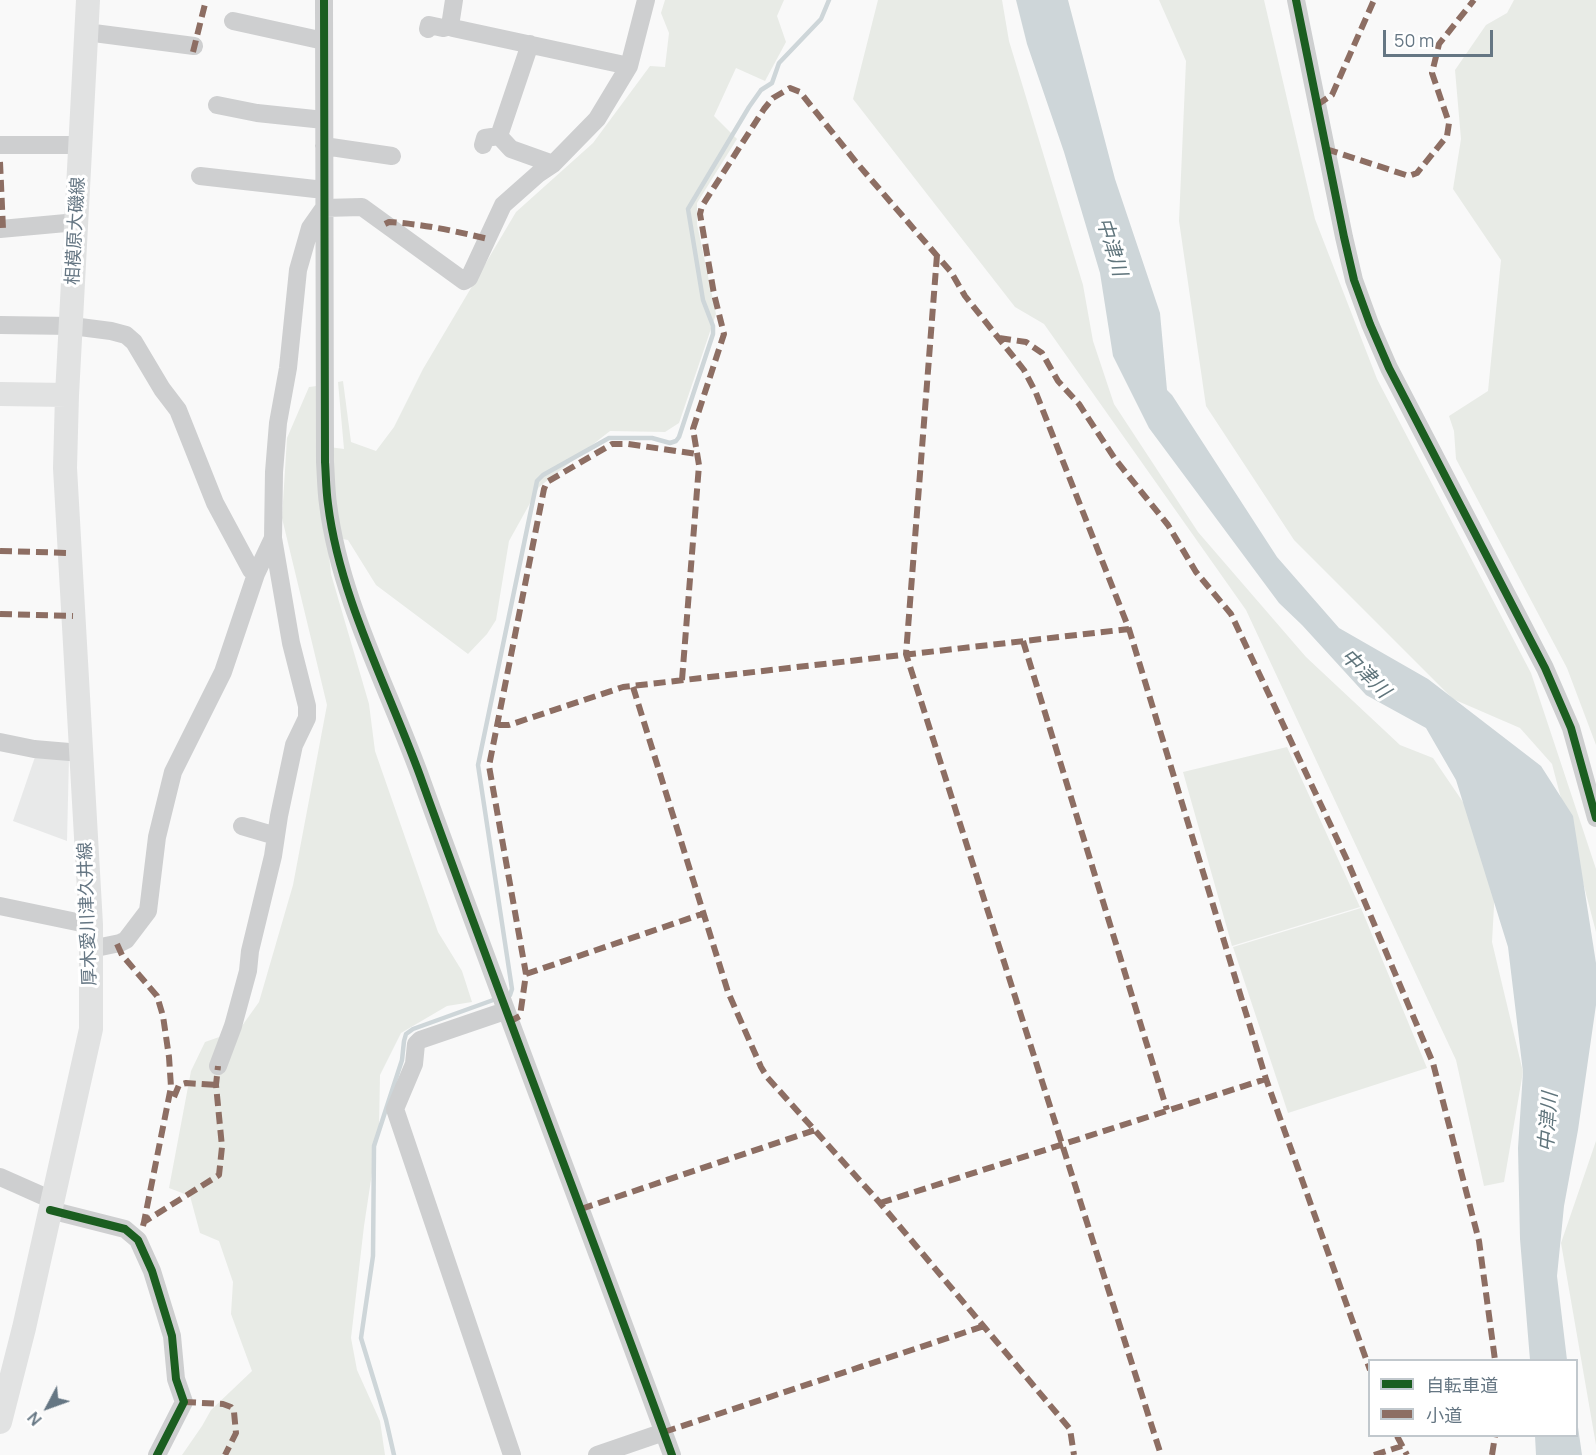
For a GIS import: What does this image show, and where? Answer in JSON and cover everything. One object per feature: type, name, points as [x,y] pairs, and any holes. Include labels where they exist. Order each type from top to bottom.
[{"type":"main road","name":"相模原大磯線","points":[[67,395],[88,0]]},
{"type":"main road","points":[[0,394],[67,395]]},
{"type":"main road","name":"厚木愛川津久井線","points":[[0,1422],[91,1029],[91,925],[65,468],[67,395]]},
{"type":"street","points":[[324,0],[325,462],[328,505],[342,571],[672,1455]]},
{"type":"street","points":[[450,26],[454,0]]},
{"type":"street","points":[[200,176],[362,207],[464,281],[469,278],[481,256],[503,205],[553,164],[597,119],[629,66],[646,0]]},
{"type":"street","points":[[1296,0],[1344,237],[1354,280],[1370,324],[1389,368],[1545,668],[1571,728],[1596,818]]},
{"type":"street","points":[[428,29],[429,25],[444,28],[450,26],[629,66]]},
{"type":"street","points":[[241,27],[324,41]]},
{"type":"street","points":[[86,32],[194,46]]},
{"type":"street","points":[[530,44],[491,140],[553,164]]},
{"type":"street","points":[[217,105],[265,108],[324,120]]},
{"type":"street","points":[[0,145],[80,145]]},
{"type":"street","points":[[324,146],[392,156]]},
{"type":"street","points":[[218,1066],[233,1026],[248,971],[250,951],[273,855],[294,745],[307,718],[307,706],[291,644],[273,538],[274,472],[278,423],[288,368],[298,270],[310,228],[324,199]]},
{"type":"street","points":[[0,229],[77,222]]},
{"type":"street","points":[[0,325],[72,326],[111,331],[126,335],[134,342],[162,389],[178,410],[215,502],[251,570],[256,574]]},
{"type":"street","points":[[91,949],[126,940],[148,911],[157,837],[173,772],[223,672],[256,574],[273,538]]},
{"type":"street","points":[[0,742],[34,749],[81,753]]},
{"type":"street","points":[[242,826],[276,836]]},
{"type":"street","points":[[0,906],[91,925]]},
{"type":"street","points":[[504,1009],[420,1040],[416,1044],[414,1064],[395,1109],[512,1455]]},
{"type":"street","points":[[0,1177],[51,1205],[125,1229],[138,1240],[142,1247],[172,1336],[176,1379],[184,1401],[157,1455]]},
{"type":"street","points":[[597,1455],[664,1432]]},
{"type":"shaded area","points":[[665,0],[784,0],[777,16],[786,42],[765,81],[736,68],[714,116],[737,139],[697,203],[697,224],[716,314],[679,423],[665,432],[610,431],[539,487],[509,541],[496,620],[487,634],[468,654],[376,585],[348,540],[327,536],[331,574],[369,704],[375,751],[438,932],[462,971],[472,1002],[447,1006],[401,1033],[380,1075],[379,1127],[364,1226],[351,1338],[357,1370],[380,1421],[385,1455],[182,1455],[211,1410],[252,1371],[231,1314],[233,1282],[219,1241],[200,1233],[190,1196],[169,1188],[191,1071],[205,1042],[239,1030],[259,1002],[293,885],[327,705],[282,518],[287,438],[309,387],[317,386],[322,446],[344,449],[338,382],[343,381],[351,442],[376,451],[394,427],[423,369],[516,212],[593,143],[650,66],[665,67],[669,33],[661,13]]},
{"type":"shaded area","points":[[878,0],[1002,0],[1009,41],[1083,285],[1093,341],[1114,404],[1198,532],[1306,657],[1400,745],[1433,758],[1497,852],[1492,942],[1523,1072],[1504,1182],[1484,1186],[1456,1060],[1246,610],[1044,324],[1015,307],[853,99]]},
{"type":"shaded area","points":[[1159,0],[1264,0],[1315,219],[1377,379],[1531,673],[1596,869],[1596,932],[1552,764],[1520,728],[1453,699],[1294,540],[1206,406],[1179,221],[1186,61]]},
{"type":"shaded area","points":[[1514,0],[1596,0],[1596,745],[1567,668],[1456,459],[1454,431],[1449,416],[1488,391],[1501,260],[1453,189],[1461,139],[1455,70],[1486,25],[1507,13]]},
{"type":"shaded area","points":[[1287,747],[1360,907],[1232,946],[1183,772]]},
{"type":"shaded area","points":[[37,751],[69,757],[67,841],[13,821]]},
{"type":"shaded area","points":[[1361,908],[1427,1068],[1288,1113],[1233,947]]},
{"type":"shaded area","points":[[1596,1141],[1596,1445],[1561,1243]]},
{"type":"water","name":"中津川","points":[[1016,0],[1068,0],[1115,179],[1160,313],[1167,390],[1277,557],[1339,628],[1428,679],[1541,766],[1573,816],[1596,963],[1596,1005],[1578,1130],[1564,1206],[1557,1276],[1567,1359],[1530,1359],[1520,1239],[1518,1148],[1523,1072],[1508,947],[1456,780],[1426,728],[1366,695],[1279,603],[1149,428],[1113,356],[1100,273],[1064,152],[1027,44]]},
{"type":"water","points":[[1578,1427],[1582,1455],[1536,1455],[1535,1437],[1578,1437]]},
{"type":"waterway","points":[[504,997],[510,995],[512,989],[478,765],[537,481],[543,475],[609,438],[652,438],[670,443],[679,437],[713,334],[713,326],[703,300],[688,209],[749,107],[761,90],[772,83],[779,63],[821,19],[829,0]]},
{"type":"waterway","points":[[394,1455],[386,1420],[361,1338],[373,1256],[374,1146],[402,1060],[406,1034],[413,1029],[496,999]]},
{"type":"marked path","points":[[193,52],[206,0]]},
{"type":"marked path","points":[[1317,105],[1332,95],[1374,0]]},
{"type":"marked path","points":[[1326,149],[1409,176],[1417,173],[1447,136],[1449,123],[1432,73],[1439,44],[1474,0]]},
{"type":"marked path","points":[[682,680],[699,465],[693,429],[724,334],[714,294],[700,214],[702,206],[764,109],[773,98],[790,88],[800,92],[856,162],[951,272],[965,296],[1024,370],[1036,393],[1129,629],[1266,1079],[1368,1364]]},
{"type":"marked path","points":[[0,162],[3,229]]},
{"type":"marked path","points":[[385,224],[389,222],[427,226],[488,239]]},
{"type":"marked path","points":[[937,255],[906,654],[1161,1455]]},
{"type":"marked path","points":[[999,338],[1026,342],[1042,353],[1058,381],[1079,404],[1115,459],[1168,525],[1196,572],[1231,614],[1347,860],[1433,1063],[1479,1241],[1495,1359]]},
{"type":"marked path","points":[[509,1022],[520,1016],[526,974],[489,766],[544,489],[547,482],[612,444],[628,444],[697,454]]},
{"type":"marked path","points":[[0,551],[70,553]]},
{"type":"marked path","points":[[0,614],[73,616]]},
{"type":"marked path","points":[[498,725],[509,725],[623,687],[1129,629]]},
{"type":"marked path","points":[[1023,641],[1167,1110]]},
{"type":"marked path","points":[[633,687],[728,992],[761,1067],[767,1077],[880,1203],[1070,1429],[1074,1455]]},
{"type":"marked path","points":[[526,974],[705,913]]},
{"type":"marked path","points":[[117,944],[122,955],[157,996],[163,1016],[169,1057],[171,1087],[144,1222]]},
{"type":"marked path","points":[[143,1226],[144,1222],[219,1175],[222,1147],[216,1085],[218,1066]]},
{"type":"marked path","points":[[880,1203],[1266,1079]]},
{"type":"marked path","points":[[174,1097],[179,1085],[186,1083],[216,1085]]},
{"type":"marked path","points":[[581,1209],[815,1130]]},
{"type":"marked path","points":[[664,1432],[984,1326]]},
{"type":"marked path","points":[[184,1402],[223,1404],[231,1407],[234,1412],[236,1433],[225,1455]]},
{"type":"marked path","points":[[1398,1437],[1407,1455]]},
{"type":"marked path","points":[[1492,1455],[1495,1437]]},
{"type":"marked path","points":[[1374,1455],[1402,1446]]},
{"type":"cycle path","points":[[324,0],[325,462],[327,499],[334,540],[355,611],[410,750],[672,1455]]},
{"type":"cycle path","points":[[1296,0],[1344,237],[1354,280],[1370,324],[1389,368],[1545,668],[1571,728],[1596,818]]},
{"type":"cycle path","points":[[50,1210],[125,1229],[138,1240],[152,1271],[172,1336],[176,1379],[184,1402],[157,1455]]}]
